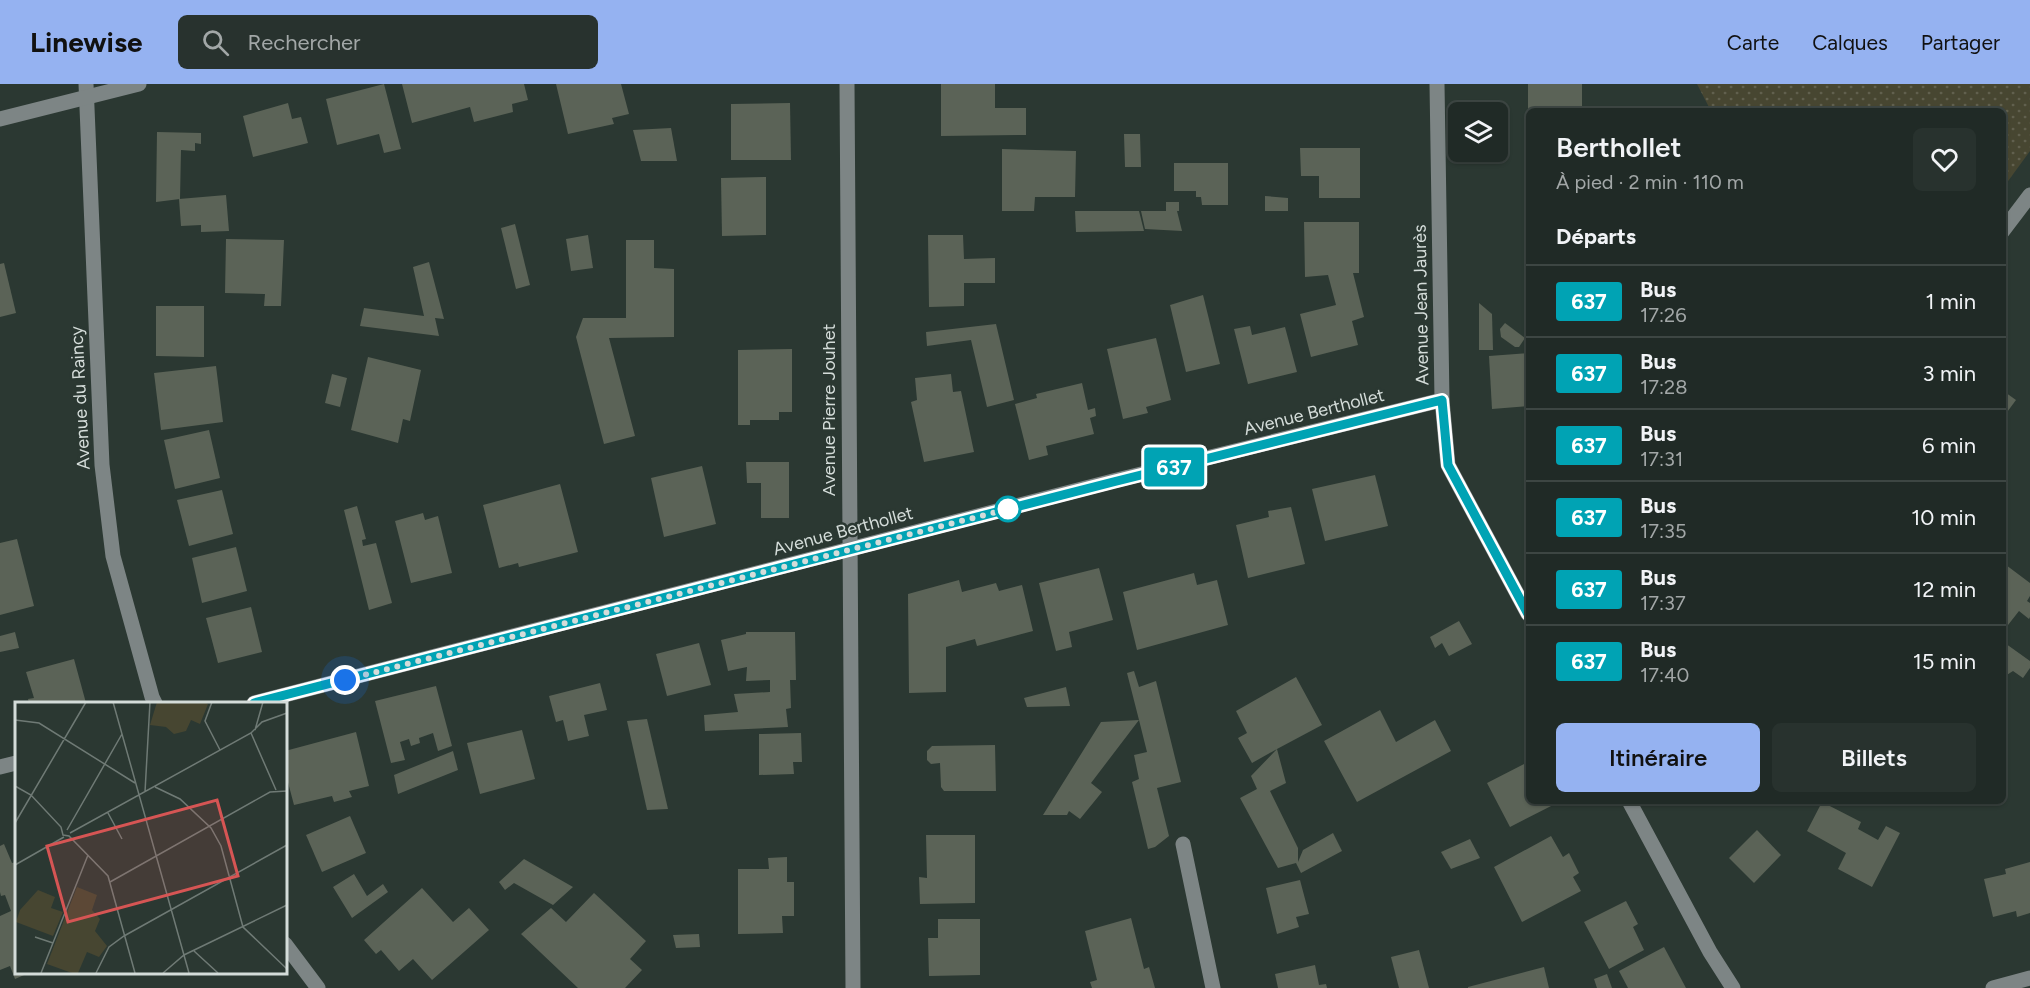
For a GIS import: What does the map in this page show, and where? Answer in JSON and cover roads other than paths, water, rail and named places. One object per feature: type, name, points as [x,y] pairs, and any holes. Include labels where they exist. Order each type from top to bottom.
[{"type":"street","points":[[0,119],[86,91],[139,84]]},
{"type":"street","name":"Avenue Pierre Jouhet","points":[[847,84],[853,988]]},
{"type":"street","name":"Avenue Jean Jaurès","points":[[1437,84],[1442,400],[1448,465],[1526,610]]},
{"type":"street","name":"Avenue du Raincy","points":[[86,91],[102,465],[113,556],[154,702]]},
{"type":"street","points":[[2006,227],[2030,195]]},
{"type":"street","name":"Avenue Berthollet","points":[[258,702],[1113,482],[1442,400]]},
{"type":"street","points":[[0,767],[15,763]]},
{"type":"street","points":[[1631,804],[1710,952],[1733,988]]},
{"type":"street","points":[[1183,844],[1213,988]]},
{"type":"street","points":[[286,945],[318,988]]},
{"type":"street","points":[[1993,988],[2030,978]]}]
